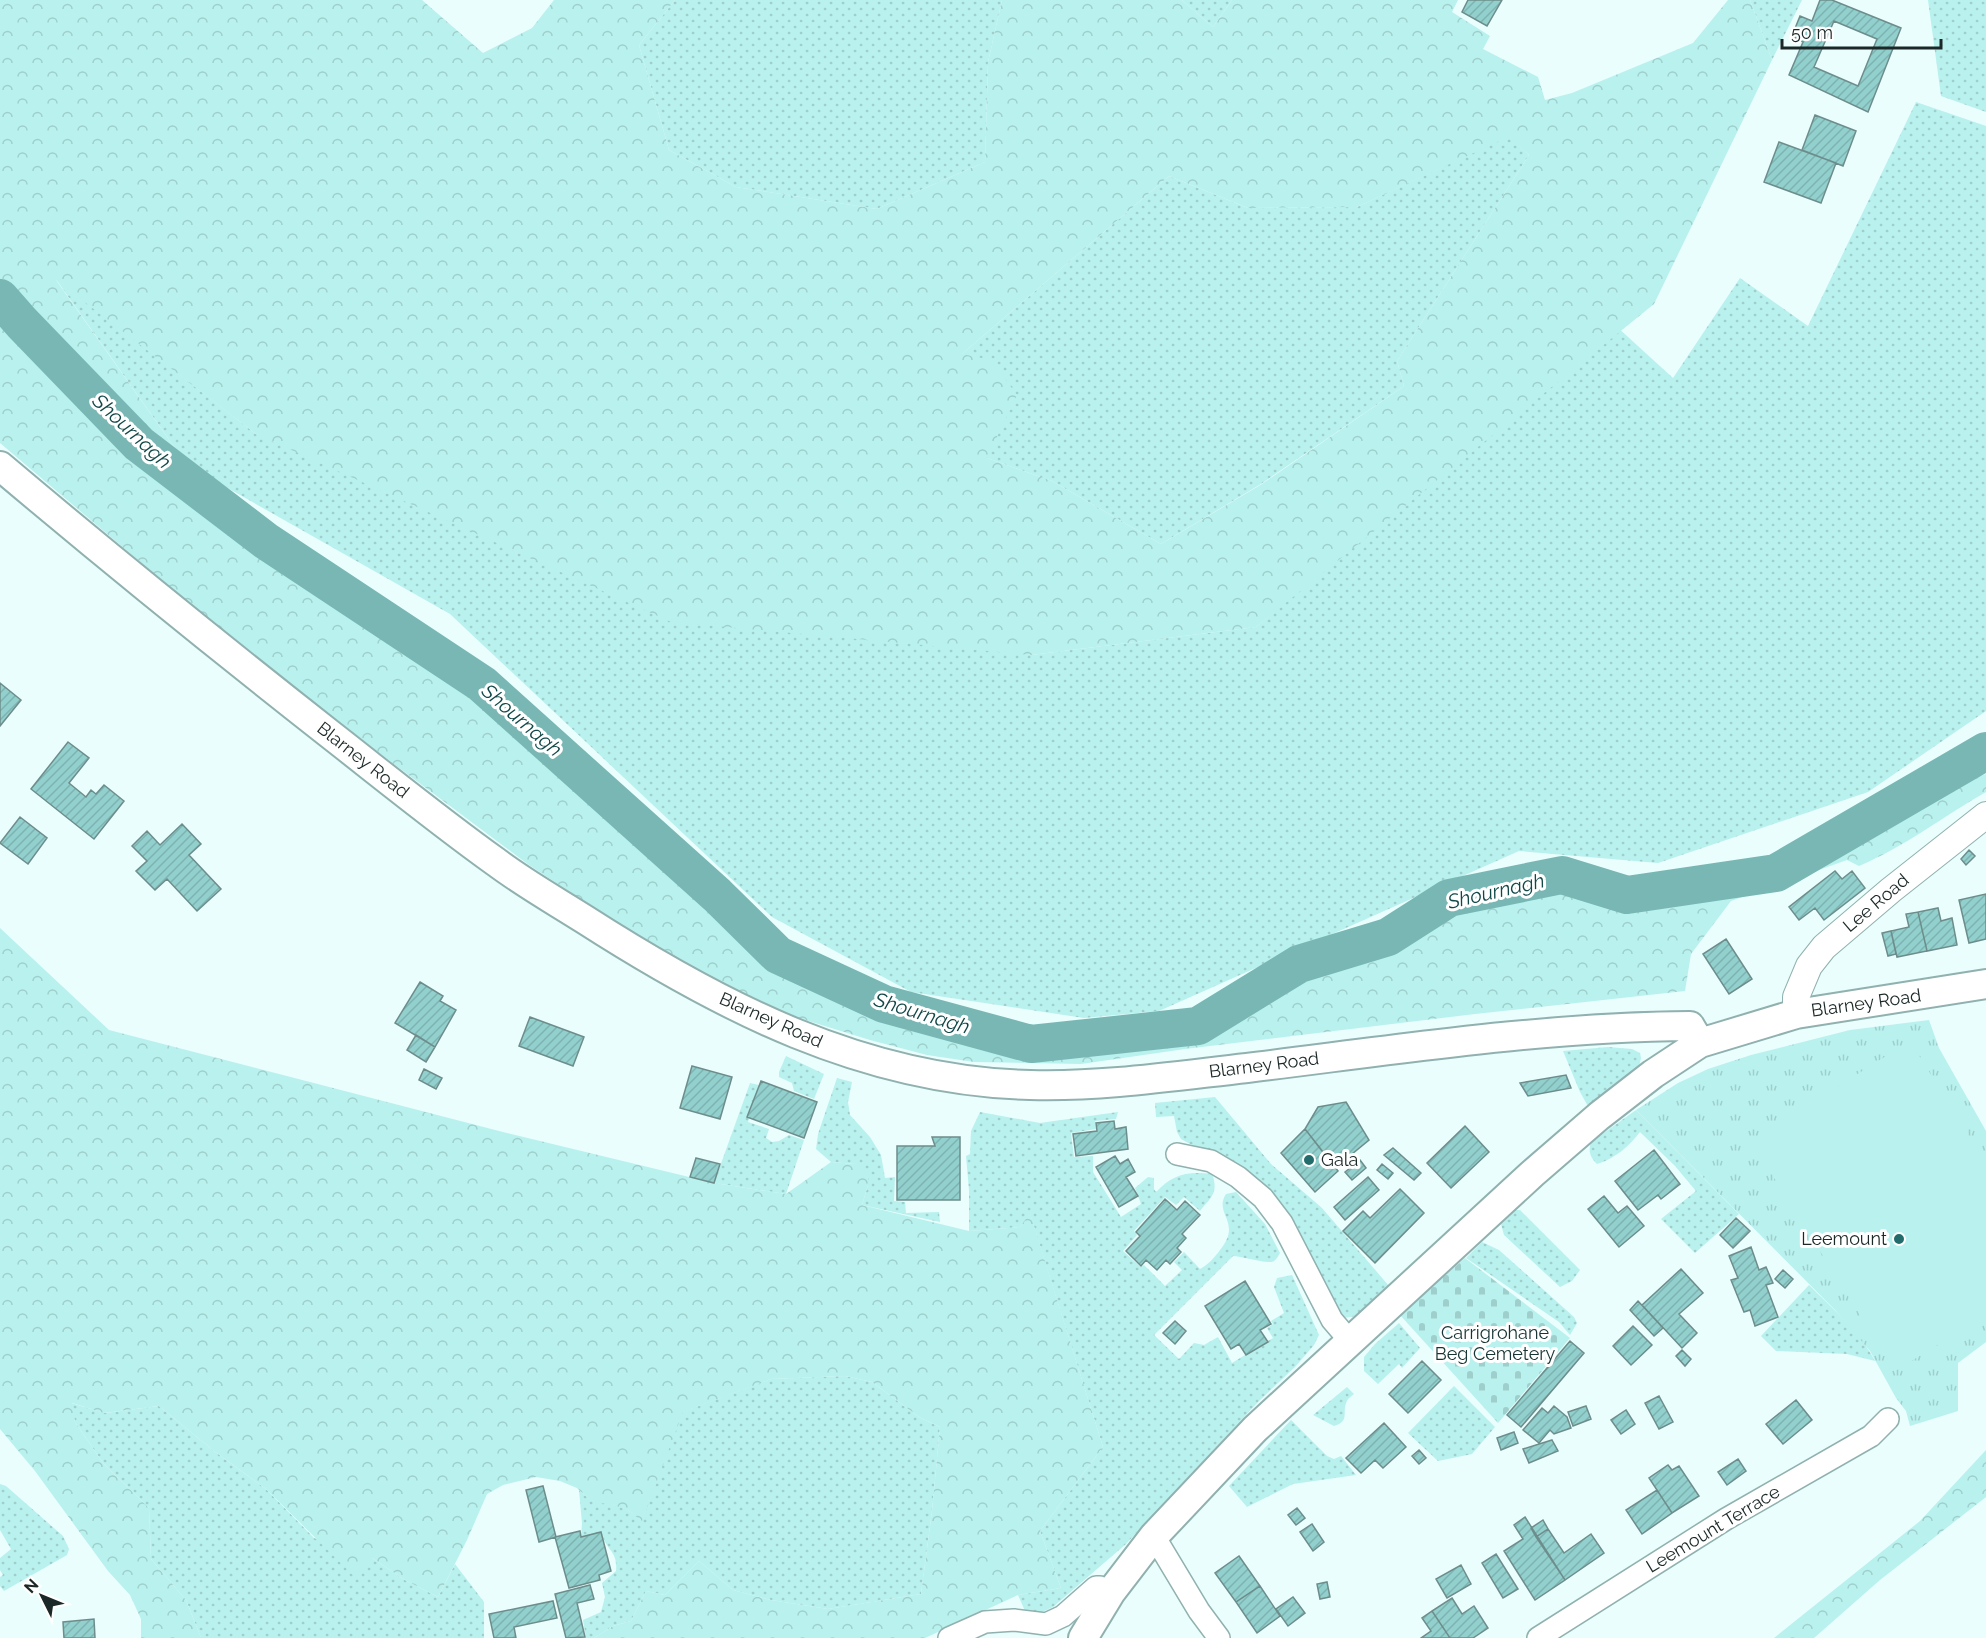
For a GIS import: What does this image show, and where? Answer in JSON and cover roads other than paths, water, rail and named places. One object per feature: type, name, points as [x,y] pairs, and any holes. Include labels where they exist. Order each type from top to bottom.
[{"type":"main road","name":"Blarney Road","points":[[0,466],[164,604],[502,867],[629,948],[696,986],[789,1031],[874,1062],[939,1077],[1029,1085],[1111,1083],[1536,1034],[1619,1027],[1690,1026],[1700,1043]]},
{"type":"main road","name":"Blarney Road","points":[[1083,1638],[1111,1592],[1154,1536],[1255,1429],[1532,1174],[1599,1116],[1653,1074],[1700,1043],[1796,1014],[1986,984]]},
{"type":"street","name":"Lee Road","points":[[1796,1014],[1796,997],[1809,966],[1824,947],[1891,890],[1986,815]]},
{"type":"street","points":[[1177,1154],[1211,1161],[1238,1177],[1263,1198],[1282,1223],[1332,1320],[1350,1341]]},
{"type":"street","name":"Leemount Terrace","points":[[1538,1638],[1726,1519],[1871,1436],[1888,1419]]},
{"type":"street","points":[[1154,1536],[1199,1611],[1219,1638]]},
{"type":"street","points":[[950,1638],[985,1622],[1014,1620],[1046,1624],[1063,1616],[1096,1587],[1111,1592]]},
{"type":"waterway","name":"Shournagh","points":[[0,298],[139,444],[266,541],[482,684],[717,895],[778,955],[884,1004],[1031,1044],[1198,1026],[1299,964],[1388,937],[1449,898],[1562,875],[1627,895],[1776,873],[1986,751]]},
{"type":"place","name":"Gala","points":[[1309,1160]]},
{"type":"place","name":"Leemount","points":[[1899,1239]]},
{"type":"park label","name":"Carrigrohane Beg Cemetery","points":[[1495,1343]]}]
